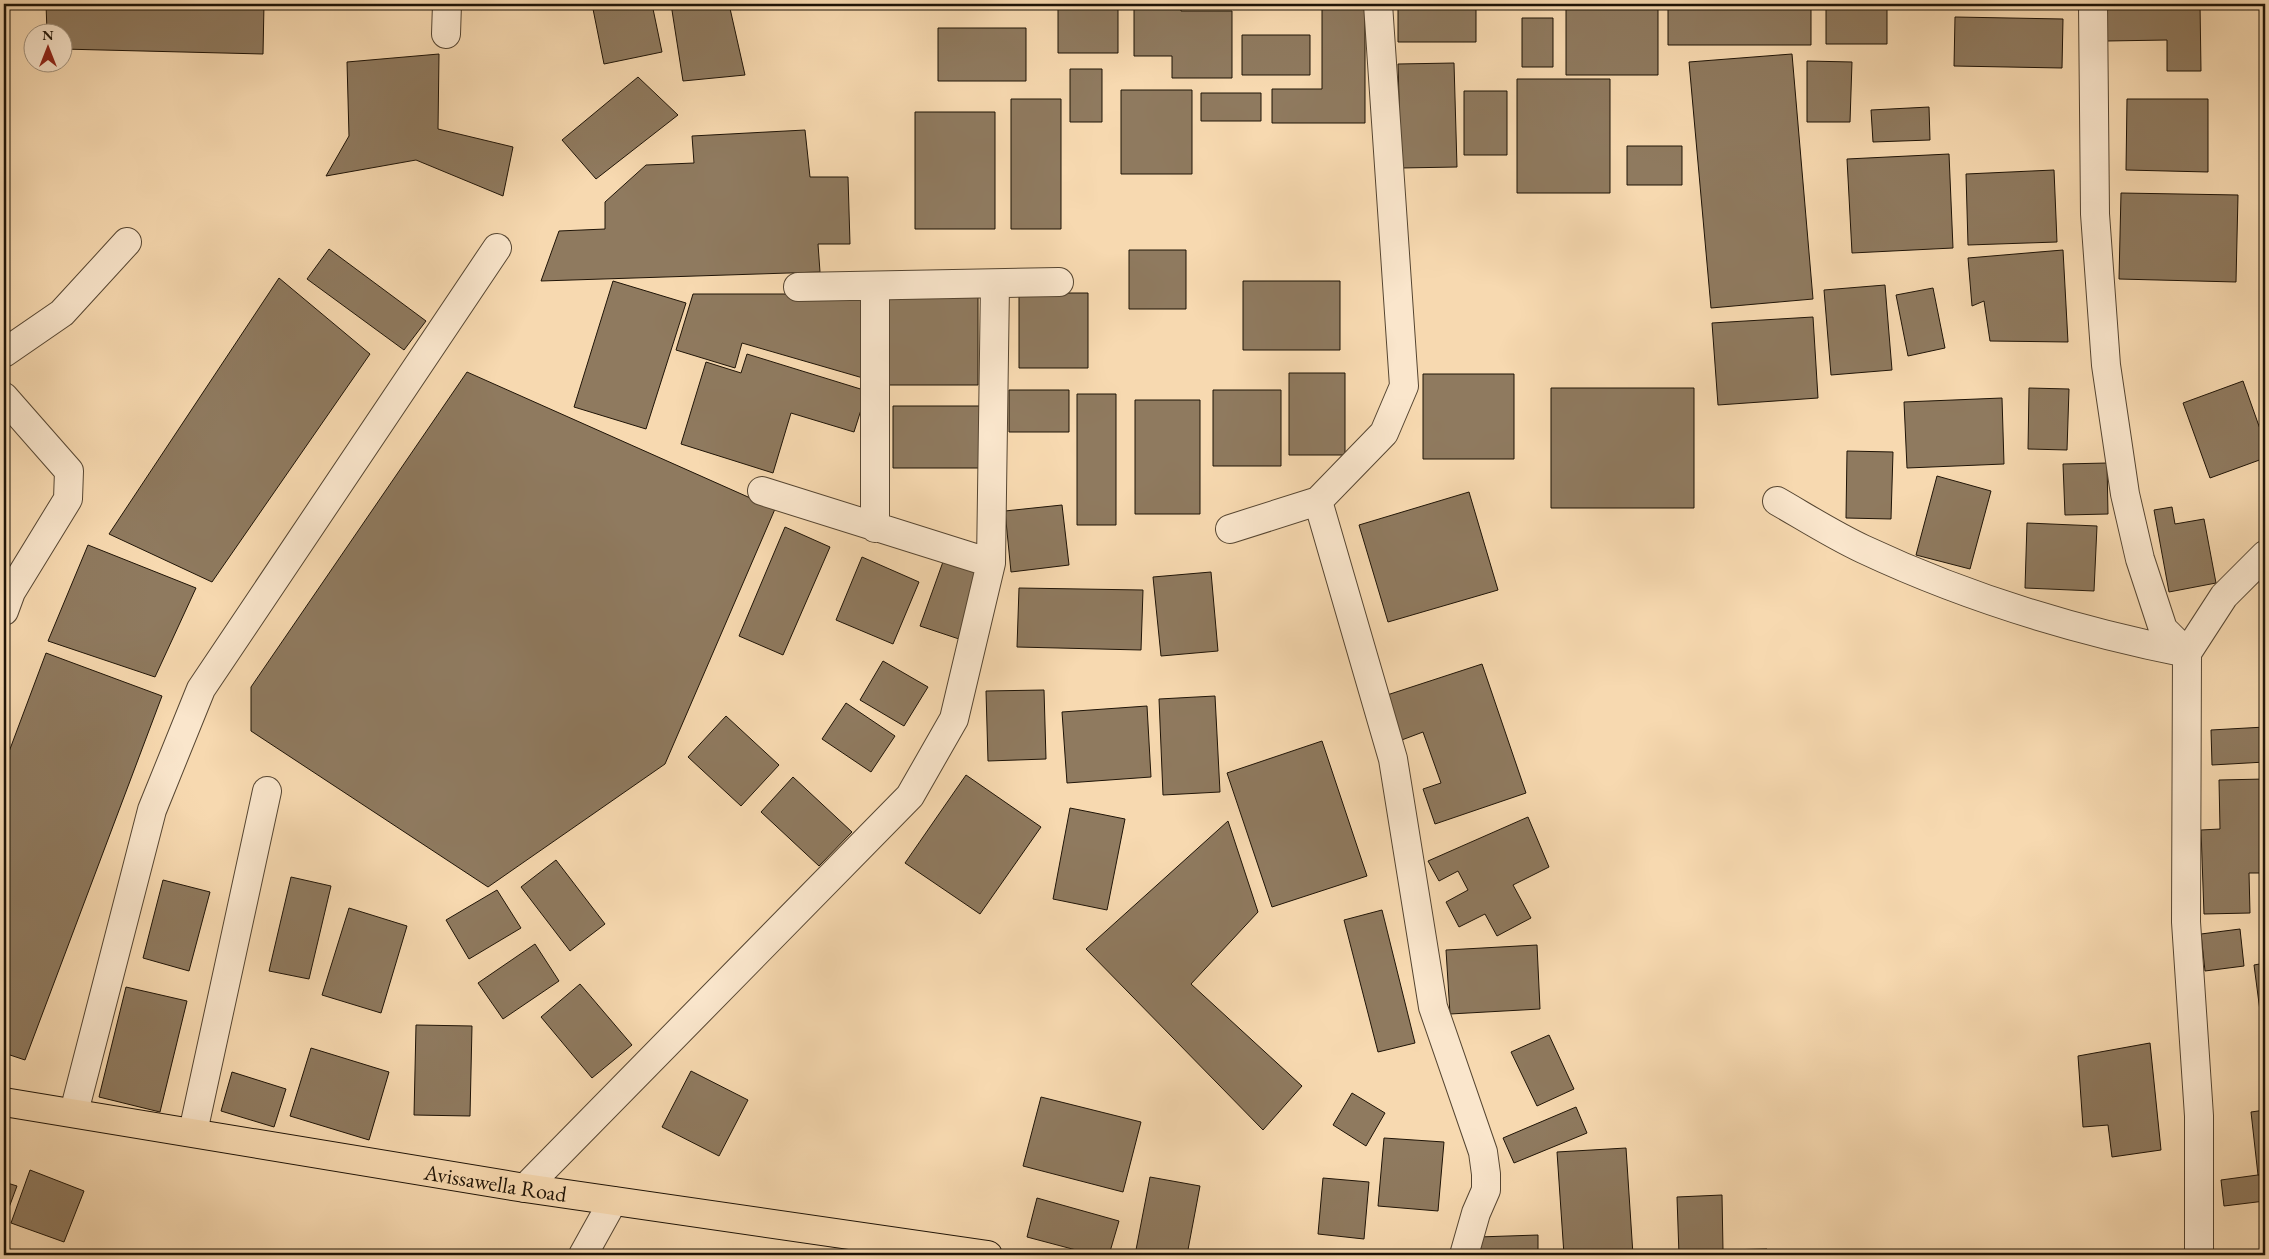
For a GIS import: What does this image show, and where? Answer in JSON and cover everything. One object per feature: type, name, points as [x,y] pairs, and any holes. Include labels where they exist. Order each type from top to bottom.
[{"type":"main road","name":"Avissawella Road","points":[[4,1102],[74,1112],[525,1188],[984,1255]]},
{"type":"street","points":[[446,34],[447,4]]},
{"type":"street","points":[[1230,529],[1318,501],[1384,433],[1404,386],[1378,4]]},
{"type":"street","points":[[2093,4],[2095,214],[2106,365],[2125,494],[2140,559],[2163,628],[2187,653]]},
{"type":"street","points":[[4,352],[62,313],[127,242]]},
{"type":"street","points":[[74,1112],[152,810],[201,689],[497,248]]},
{"type":"street","points":[[798,287],[1059,282]]},
{"type":"street","points":[[525,1188],[910,796],[954,719],[991,563],[995,284]]},
{"type":"street","points":[[875,287],[875,528]]},
{"type":"street","points":[[4,397],[69,471],[68,499],[11,592],[4,611]]},
{"type":"street","points":[[762,491],[991,563]]},
{"type":"street","points":[[1318,501],[1393,759],[1433,1007],[1483,1152],[1486,1190],[1476,1213],[1464,1255]]},
{"type":"street","points":[[1777,501],[1862,549],[1971,593],[2115,639],[2187,653]]},
{"type":"street","points":[[2199,1255],[2200,1116],[2186,922],[2187,653],[2224,596],[2265,555]]},
{"type":"street","points":[[193,1132],[267,791]]},
{"type":"street","points":[[583,1255],[613,1201]]},
{"type":"building","points":[[46,4],[264,4],[263,54],[72,49],[72,22],[47,22]]},
{"type":"building","points":[[592,4],[652,4],[662,52],[604,64]]},
{"type":"building","points":[[671,4],[729,4],[745,75],[683,81]]},
{"type":"building","points":[[1058,4],[1118,4],[1118,53],[1058,53]]},
{"type":"building","points":[[1134,4],[1181,4],[1181,11],[1232,11],[1232,78],[1172,78],[1172,56],[1134,56]]},
{"type":"building","points":[[1322,4],[1365,4],[1365,123],[1272,123],[1272,89],[1322,89]]},
{"type":"building","points":[[1398,4],[1476,4],[1476,42],[1398,42]]},
{"type":"building","points":[[1668,4],[1811,4],[1811,45],[1668,45]]},
{"type":"building","points":[[1826,4],[1887,4],[1887,44],[1826,44]]},
{"type":"building","points":[[2106,4],[2200,4],[2201,71],[2167,71],[2167,40],[2107,41]]},
{"type":"building","points":[[1566,5],[1658,5],[1658,75],[1566,75]]},
{"type":"building","points":[[1955,17],[2063,19],[2062,68],[1954,66]]},
{"type":"building","points":[[1522,18],[1553,18],[1553,67],[1522,67]]},
{"type":"building","points":[[938,28],[1026,28],[1026,81],[938,81]]},
{"type":"building","points":[[1242,35],[1310,35],[1310,75],[1242,75]]},
{"type":"building","points":[[439,54],[438,129],[513,147],[503,196],[416,160],[326,176],[349,136],[347,62]]},
{"type":"building","points":[[1792,54],[1813,299],[1711,308],[1689,62]]},
{"type":"building","points":[[1807,61],[1852,62],[1850,122],[1807,122]]},
{"type":"building","points":[[1454,63],[1457,167],[1401,168],[1398,64]]},
{"type":"building","points":[[1070,69],[1102,69],[1102,122],[1070,122]]},
{"type":"building","points":[[638,77],[678,115],[596,179],[562,140]]},
{"type":"building","points":[[1517,79],[1610,79],[1610,193],[1517,193]]},
{"type":"building","points":[[1121,90],[1192,90],[1192,174],[1121,174]]},
{"type":"building","points":[[1464,91],[1507,91],[1507,155],[1464,155]]},
{"type":"building","points":[[1201,93],[1261,93],[1261,121],[1201,121]]},
{"type":"building","points":[[1011,99],[1061,99],[1061,229],[1011,229]]},
{"type":"building","points":[[2127,99],[2208,99],[2208,172],[2126,170]]},
{"type":"building","points":[[1929,107],[1930,140],[1873,142],[1871,110]]},
{"type":"building","points":[[915,112],[995,112],[995,229],[915,229]]},
{"type":"building","points":[[805,130],[810,177],[848,177],[850,244],[818,244],[820,272],[541,281],[559,231],[605,229],[605,202],[646,165],[694,163],[692,136]]},
{"type":"building","points":[[1627,146],[1682,146],[1682,185],[1627,185]]},
{"type":"building","points":[[1949,154],[1953,248],[1852,253],[1847,159]]},
{"type":"building","points":[[2054,170],[2057,242],[1968,245],[1966,174]]},
{"type":"building","points":[[2121,193],[2238,195],[2236,282],[2119,279]]},
{"type":"building","points":[[329,249],[426,321],[404,350],[307,279]]},
{"type":"building","points":[[1129,250],[1186,250],[1186,309],[1129,309]]},
{"type":"building","points":[[2063,250],[2068,342],[1990,341],[1984,301],[1972,306],[1968,258]]},
{"type":"building","points":[[279,278],[370,354],[212,582],[109,534]]},
{"type":"building","points":[[613,281],[686,303],[646,429],[574,407]]},
{"type":"building","points":[[1243,281],[1340,281],[1340,350],[1243,350]]},
{"type":"building","points":[[1885,285],[1892,370],[1831,375],[1824,290]]},
{"type":"building","points":[[1933,288],[1945,348],[1908,356],[1896,295]]},
{"type":"building","points":[[1019,293],[1088,293],[1088,368],[1019,368]]},
{"type":"building","points":[[693,294],[861,294],[863,378],[742,343],[735,368],[676,350]]},
{"type":"building","points":[[889,297],[978,297],[978,385],[889,385]]},
{"type":"building","points":[[1813,317],[1818,398],[1718,405],[1712,323]]},
{"type":"building","points":[[747,354],[867,391],[854,432],[791,413],[773,473],[681,444],[706,362],[741,373]]},
{"type":"building","points":[[467,372],[775,509],[665,764],[488,887],[251,731],[251,687]]},
{"type":"building","points":[[1289,373],[1345,373],[1345,455],[1289,455]]},
{"type":"building","points":[[1423,374],[1514,374],[1514,459],[1423,459]]},
{"type":"building","points":[[2243,381],[2265,443],[2265,458],[2210,478],[2183,403]]},
{"type":"building","points":[[1551,388],[1694,388],[1694,508],[1551,508]]},
{"type":"building","points":[[2029,388],[2069,389],[2067,450],[2028,449]]},
{"type":"building","points":[[1009,390],[1069,390],[1069,432],[1009,432]]},
{"type":"building","points":[[1213,390],[1281,390],[1281,466],[1213,466]]},
{"type":"building","points":[[1077,394],[1116,394],[1116,525],[1077,525]]},
{"type":"building","points":[[2002,398],[2004,464],[1907,468],[1904,402]]},
{"type":"building","points":[[1135,400],[1200,400],[1200,514],[1135,514]]},
{"type":"building","points":[[893,406],[982,406],[982,468],[893,468]]},
{"type":"building","points":[[1847,451],[1893,452],[1891,519],[1846,518]]},
{"type":"building","points":[[2107,463],[2108,514],[2065,515],[2063,464]]},
{"type":"building","points":[[1937,476],[1991,491],[1970,569],[1916,555]]},
{"type":"building","points":[[1469,492],[1498,590],[1388,622],[1359,525]]},
{"type":"building","points":[[1062,505],[1069,565],[1011,572],[1005,511]]},
{"type":"building","points":[[2172,507],[2175,524],[2204,519],[2216,583],[2169,592],[2154,510]]},
{"type":"building","points":[[2027,523],[2097,526],[2094,591],[2025,588]]},
{"type":"building","points":[[785,527],[830,547],[783,655],[739,636]]},
{"type":"building","points":[[88,545],[196,588],[155,677],[48,641]]},
{"type":"building","points":[[862,557],[919,582],[893,644],[836,620]]},
{"type":"building","points":[[944,559],[982,574],[959,639],[920,626]]},
{"type":"building","points":[[1211,572],[1218,651],[1161,656],[1153,577]]},
{"type":"building","points":[[1019,588],[1143,590],[1141,650],[1017,647]]},
{"type":"building","points":[[46,653],[162,696],[25,1060],[4,1053],[4,765]]},
{"type":"building","points":[[883,661],[928,687],[904,726],[860,700]]},
{"type":"building","points":[[1482,664],[1526,793],[1435,824],[1423,789],[1441,783],[1423,732],[1399,741],[1384,696]]},
{"type":"building","points":[[1044,690],[1046,759],[988,761],[986,691]]},
{"type":"building","points":[[1215,696],[1220,792],[1163,795],[1159,699]]},
{"type":"building","points":[[846,703],[895,736],[871,772],[822,739]]},
{"type":"building","points":[[1147,706],[1151,777],[1067,783],[1062,712]]},
{"type":"building","points":[[726,716],[779,765],[741,806],[688,757]]},
{"type":"building","points":[[2265,727],[2265,762],[2212,765],[2211,730]]},
{"type":"building","points":[[1322,741],[1367,876],[1272,907],[1227,773]]},
{"type":"building","points":[[966,775],[1041,827],[980,914],[905,863]]},
{"type":"building","points":[[793,777],[852,832],[819,866],[761,812]]},
{"type":"building","points":[[2265,779],[2265,873],[2249,873],[2250,913],[2204,914],[2201,830],[2220,829],[2219,780]]},
{"type":"building","points":[[1070,808],[1125,819],[1107,910],[1053,899]]},
{"type":"building","points":[[1528,817],[1549,867],[1513,885],[1531,918],[1497,936],[1485,914],[1459,927],[1446,902],[1468,890],[1458,871],[1439,881],[1428,861]]},
{"type":"building","points":[[1228,821],[1258,912],[1191,984],[1302,1086],[1263,1130],[1086,949]]},
{"type":"building","points":[[556,860],[605,924],[570,951],[521,887]]},
{"type":"building","points":[[291,877],[331,886],[309,979],[269,971]]},
{"type":"building","points":[[163,880],[210,892],[189,971],[143,958]]},
{"type":"building","points":[[497,890],[521,928],[469,959],[446,920]]},
{"type":"building","points":[[349,908],[407,926],[381,1013],[322,995]]},
{"type":"building","points":[[1382,910],[1415,1043],[1378,1052],[1344,920]]},
{"type":"building","points":[[2240,929],[2244,966],[2205,971],[2201,934]]},
{"type":"building","points":[[535,944],[559,981],[503,1019],[478,983]]},
{"type":"building","points":[[1537,945],[1540,1009],[1450,1014],[1446,950]]},
{"type":"building","points":[[2265,963],[2265,1010],[2260,1011],[2254,965]]},
{"type":"building","points":[[580,984],[632,1045],[592,1078],[541,1017]]},
{"type":"building","points":[[126,987],[187,1001],[160,1112],[99,1097]]},
{"type":"building","points":[[416,1025],[472,1026],[470,1116],[414,1115]]},
{"type":"building","points":[[1549,1035],[1574,1089],[1537,1106],[1511,1052]]},
{"type":"building","points":[[2150,1043],[2161,1150],[2112,1157],[2108,1125],[2083,1127],[2078,1056]]},
{"type":"building","points":[[311,1048],[389,1072],[369,1140],[290,1116]]},
{"type":"building","points":[[691,1071],[748,1100],[719,1156],[662,1127]]},
{"type":"building","points":[[232,1072],[286,1089],[274,1127],[221,1111]]},
{"type":"building","points":[[1352,1093],[1385,1113],[1366,1146],[1333,1125]]},
{"type":"building","points":[[1041,1097],[1141,1122],[1123,1192],[1023,1166]]},
{"type":"building","points":[[1576,1107],[1587,1133],[1514,1163],[1503,1138]]},
{"type":"building","points":[[2265,1110],[2265,1174],[2258,1175],[2251,1112]]},
{"type":"building","points":[[1384,1138],[1444,1142],[1438,1211],[1378,1206]]},
{"type":"building","points":[[1626,1148],[1633,1255],[1564,1255],[1557,1152]]},
{"type":"building","points":[[30,1170],[84,1191],[64,1242],[11,1223]]},
{"type":"building","points":[[2265,1174],[2265,1201],[2224,1206],[2221,1180]]},
{"type":"building","points":[[1150,1177],[1200,1186],[1187,1255],[1135,1255]]},
{"type":"building","points":[[1323,1178],[1369,1182],[1364,1239],[1318,1234]]},
{"type":"building","points":[[4,1182],[17,1186],[4,1221]]},
{"type":"building","points":[[1722,1195],[1723,1250],[1767,1249],[1767,1255],[1679,1255],[1677,1197]]},
{"type":"building","points":[[1037,1198],[1119,1221],[1109,1255],[1095,1255],[1027,1237]]},
{"type":"building","points":[[1538,1235],[1538,1255],[1478,1255],[1478,1237]]}]
